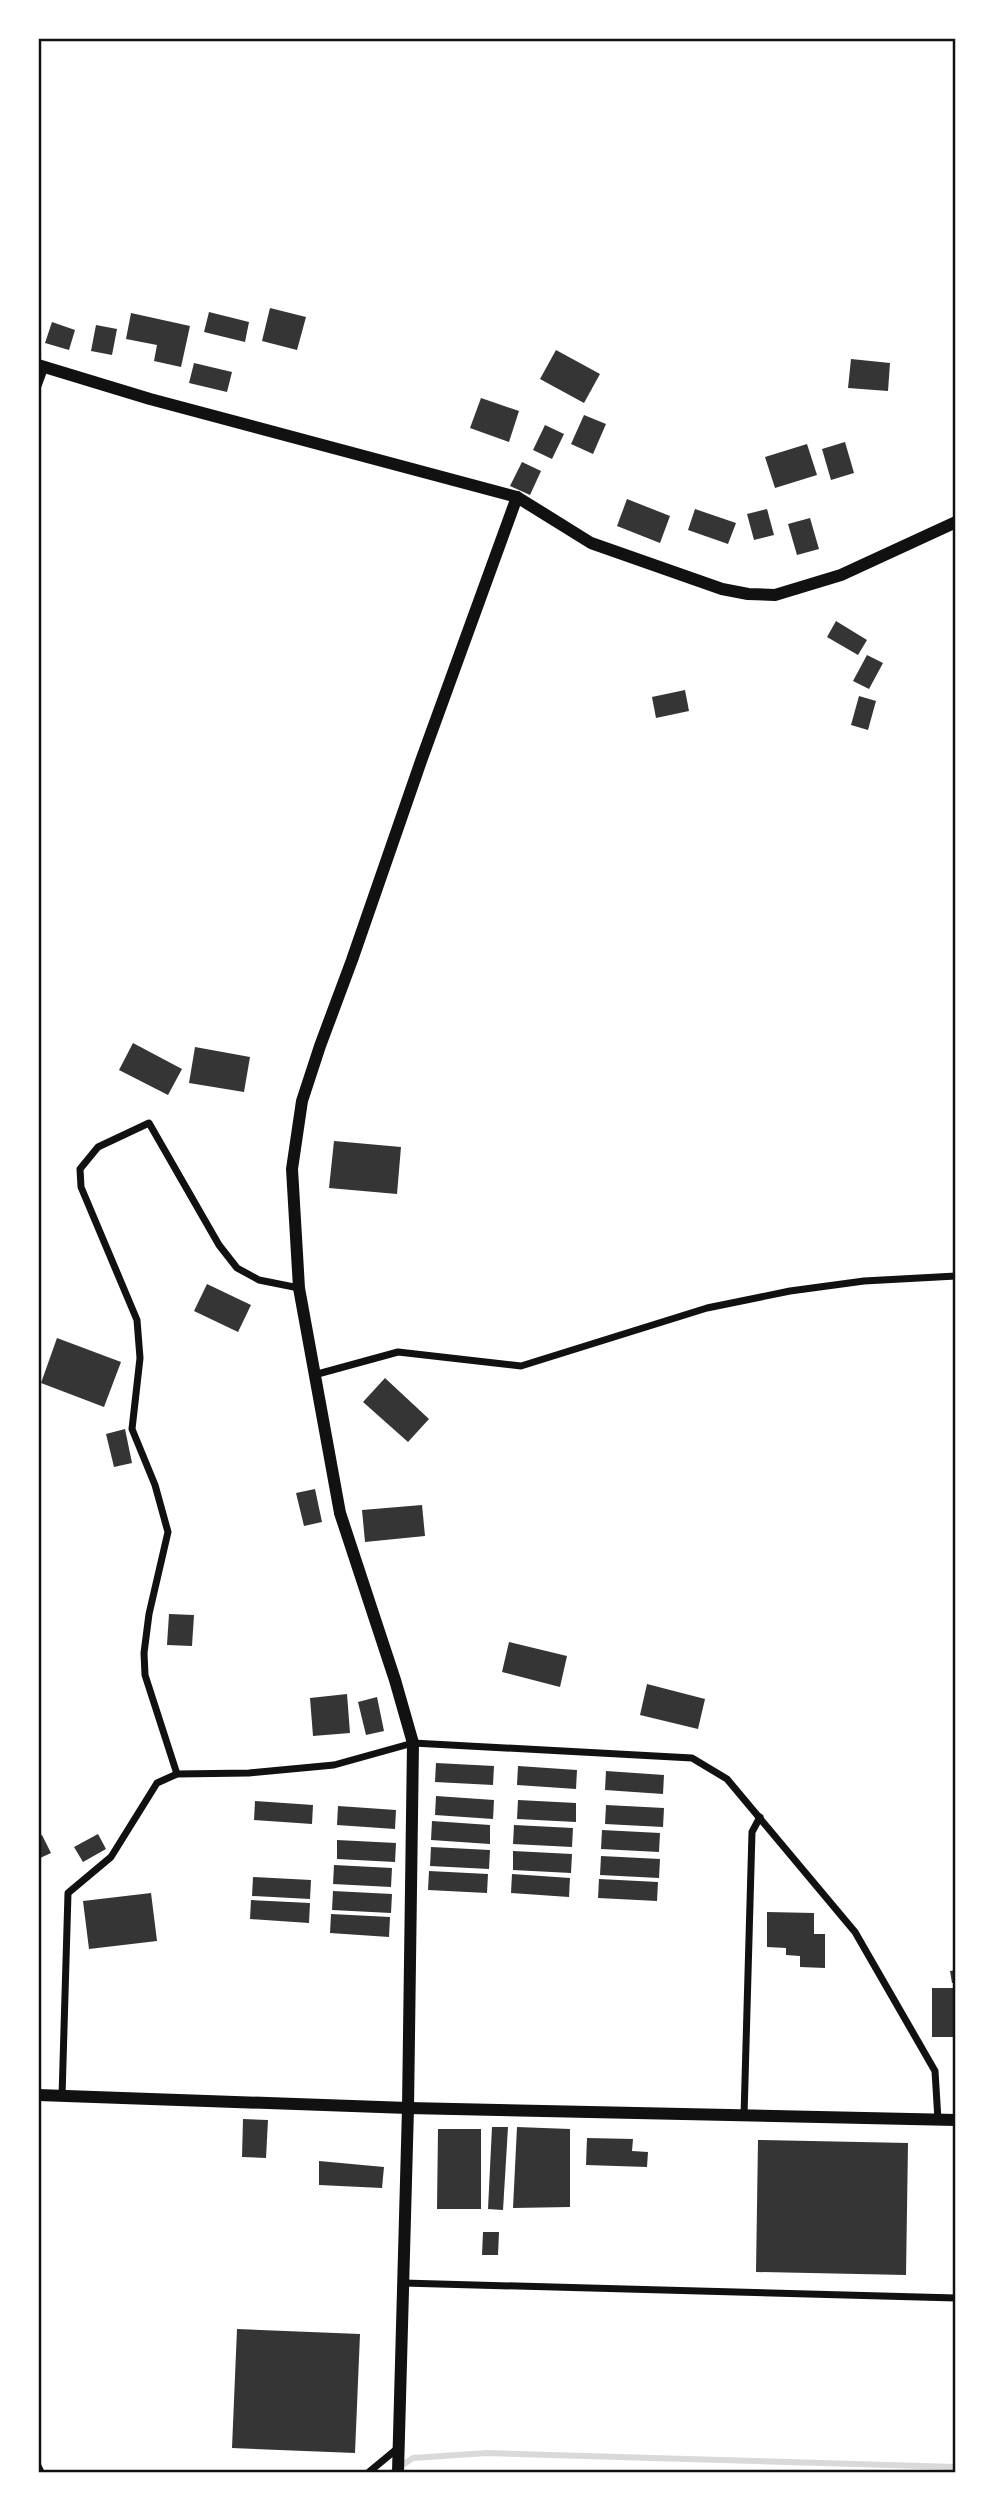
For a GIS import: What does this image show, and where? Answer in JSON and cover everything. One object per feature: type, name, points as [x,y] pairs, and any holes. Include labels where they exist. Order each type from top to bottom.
[{"type":"street","points":[[38,386],[42,366],[150,399],[517,497],[591,543],[722,589],[748,594],[775,594],[841,575],[956,522]]},
{"type":"street","points":[[398,2473],[408,2108],[413,1743],[340,1513],[299,1288],[292,1169],[302,1101],[416,774],[517,497]]},
{"type":"street","points":[[177,1774],[145,1675],[144,1653],[149,1615],[169,1532],[155,1485],[132,1429],[140,1358],[137,1321],[81,1187],[80,1169],[98,1147],[149,1123],[219,1245],[237,1268],[259,1280],[299,1288]]},
{"type":"street","points":[[314,1375],[398,1352],[521,1366],[707,1308],[790,1290],[864,1281],[956,1276]]},
{"type":"street","points":[[62,2097],[68,1894],[111,1857],[157,1783],[177,1774],[248,1773],[334,1765],[413,1743],[692,1758],[727,1779],[855,1932],[935,2071],[938,2121]]},
{"type":"street","points":[[744,2116],[752,1832],[760,1817]]},
{"type":"street","points":[[38,2095],[408,2108],[956,2120]]},
{"type":"street","points":[[403,2283],[956,2298]]},
{"type":"street","points":[[369,2473],[398,2448]]},
{"type":"street","points":[[38,2466],[41,2473]]},
{"type":"building","points":[[270,308],[306,317],[297,350],[262,341]]},
{"type":"building","points":[[209,312],[249,322],[245,342],[204,332]]},
{"type":"building","points":[[131,313],[190,326],[181,367],[154,361],[157,345],[126,339]]},
{"type":"building","points":[[52,322],[75,330],[69,350],[45,343]]},
{"type":"building","points":[[96,325],[117,329],[112,355],[91,351]]},
{"type":"building","points":[[556,350],[600,374],[584,403],[540,379]]},
{"type":"building","points":[[851,359],[890,363],[888,391],[848,388]]},
{"type":"building","points":[[194,363],[232,372],[227,392],[189,383]]},
{"type":"building","points":[[481,398],[519,411],[509,442],[470,428]]},
{"type":"building","points":[[584,415],[606,424],[593,454],[571,444]]},
{"type":"building","points":[[545,425],[564,434],[552,459],[533,450]]},
{"type":"building","points":[[845,442],[854,473],[831,480],[822,449]]},
{"type":"building","points":[[807,444],[817,475],[775,488],[765,457]]},
{"type":"building","points":[[522,462],[541,471],[530,495],[510,486]]},
{"type":"building","points":[[627,499],[670,516],[660,543],[617,526]]},
{"type":"building","points":[[695,509],[736,523],[728,544],[688,530]]},
{"type":"building","points":[[767,509],[774,535],[754,540],[747,514]]},
{"type":"building","points":[[810,518],[819,549],[797,555],[788,524]]},
{"type":"building","points":[[836,621],[867,640],[858,655],[827,637]]},
{"type":"building","points":[[867,655],[883,663],[869,689],[853,681]]},
{"type":"building","points":[[685,690],[689,711],[656,718],[652,697]]},
{"type":"building","points":[[859,696],[876,701],[868,730],[851,725]]},
{"type":"building","points":[[133,1043],[182,1069],[168,1095],[119,1070]]},
{"type":"building","points":[[195,1047],[250,1057],[244,1092],[189,1083]]},
{"type":"building","points":[[334,1141],[401,1147],[397,1194],[329,1188]]},
{"type":"building","points":[[207,1284],[251,1305],[238,1332],[194,1311]]},
{"type":"building","points":[[57,1338],[121,1362],[104,1407],[41,1383]]},
{"type":"building","points":[[385,1378],[429,1419],[408,1442],[363,1402]]},
{"type":"building","points":[[125,1429],[132,1463],[114,1467],[106,1434]]},
{"type":"building","points":[[315,1489],[322,1522],[304,1526],[296,1493]]},
{"type":"building","points":[[422,1505],[425,1536],[365,1542],[362,1510]]},
{"type":"building","points":[[169,1614],[194,1615],[192,1646],[167,1645]]},
{"type":"building","points":[[509,1642],[567,1656],[560,1687],[502,1672]]},
{"type":"building","points":[[647,1684],[705,1699],[698,1729],[640,1715]]},
{"type":"building","points":[[347,1694],[350,1733],[313,1736],[310,1698]]},
{"type":"building","points":[[377,1697],[384,1731],[366,1735],[358,1702]]},
{"type":"building","points":[[436,1763],[494,1766],[493,1785],[435,1782]]},
{"type":"building","points":[[518,1766],[577,1770],[576,1789],[517,1785]]},
{"type":"building","points":[[606,1771],[664,1775],[663,1794],[605,1790]]},
{"type":"building","points":[[436,1796],[494,1800],[493,1819],[435,1815]]},
{"type":"building","points":[[518,1800],[576,1803],[576,1822],[517,1819]]},
{"type":"building","points":[[255,1801],[313,1805],[312,1824],[254,1820]]},
{"type":"building","points":[[606,1805],[664,1808],[663,1827],[605,1824]]},
{"type":"building","points":[[338,1806],[396,1810],[395,1829],[337,1825]]},
{"type":"building","points":[[432,1821],[490,1825],[490,1844],[431,1840]]},
{"type":"building","points":[[514,1825],[573,1828],[572,1847],[513,1844]]},
{"type":"building","points":[[602,1830],[660,1833],[659,1852],[601,1849]]},
{"type":"building","points":[[98,1834],[106,1849],[83,1862],[74,1847]]},
{"type":"building","points":[[42,1835],[51,1853],[38,1859],[38,1837]]},
{"type":"building","points":[[337,1840],[396,1843],[395,1862],[337,1859]]},
{"type":"building","points":[[431,1847],[490,1850],[489,1869],[430,1866]]},
{"type":"building","points":[[513,1851],[572,1854],[571,1873],[513,1870]]},
{"type":"building","points":[[601,1856],[660,1859],[659,1878],[600,1875]]},
{"type":"building","points":[[334,1865],[392,1868],[391,1887],[333,1884]]},
{"type":"building","points":[[429,1871],[488,1874],[487,1893],[428,1890]]},
{"type":"building","points":[[512,1874],[570,1878],[569,1897],[511,1893]]},
{"type":"building","points":[[253,1877],[311,1880],[310,1899],[252,1896]]},
{"type":"building","points":[[599,1879],[658,1882],[657,1901],[598,1898]]},
{"type":"building","points":[[333,1891],[392,1894],[391,1913],[332,1910]]},
{"type":"building","points":[[151,1893],[157,1941],[89,1949],[83,1901]]},
{"type":"building","points":[[251,1900],[310,1903],[309,1923],[250,1919]]},
{"type":"building","points":[[767,1912],[814,1913],[814,1934],[825,1934],[825,1968],[800,1967],[800,1956],[786,1955],[786,1948],[767,1947]]},
{"type":"building","points":[[331,1914],[390,1917],[389,1937],[330,1933]]},
{"type":"building","points":[[956,1970],[956,1982],[952,1983],[950,1971]]},
{"type":"building","points":[[932,1988],[953,1988],[956,2037],[932,2037]]},
{"type":"building","points":[[243,2119],[268,2120],[266,2158],[242,2157]]},
{"type":"building","points":[[492,2127],[508,2127],[503,2210],[488,2209]]},
{"type":"building","points":[[517,2127],[570,2129],[570,2207],[513,2208]]},
{"type":"building","points":[[438,2129],[481,2129],[481,2209],[437,2209]]},
{"type":"building","points":[[587,2138],[633,2139],[632,2151],[648,2152],[647,2167],[586,2165]]},
{"type":"building","points":[[758,2140],[908,2143],[906,2275],[756,2272]]},
{"type":"building","points":[[319,2161],[384,2167],[382,2188],[319,2185]]},
{"type":"building","points":[[483,2232],[499,2232],[498,2255],[482,2255]]},
{"type":"building","points":[[237,2329],[360,2334],[355,2453],[232,2448]]},
{"type":"waterway","points":[[392,2472],[413,2458],[487,2453],[956,2467]]}]
